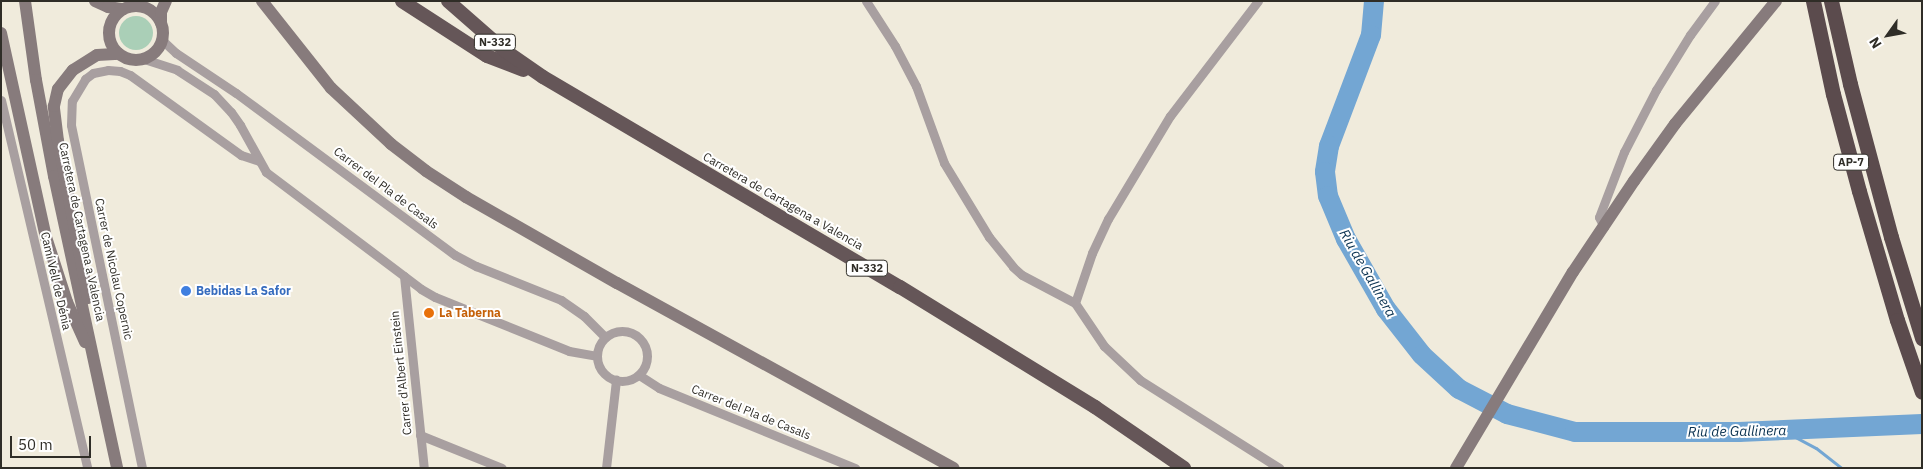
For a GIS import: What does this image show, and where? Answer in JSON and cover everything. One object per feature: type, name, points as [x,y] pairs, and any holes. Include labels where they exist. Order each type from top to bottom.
[{"type":"highway","points":[[402,1],[487,56],[543,77]]},
{"type":"highway","name":"AP-7","points":[[1813,1],[1833,94],[1897,320],[1922,392]]},
{"type":"highway","name":"AP-7","points":[[1832,1],[1850,84],[1922,338]]},
{"type":"highway","name":"Carretera de Cartagena a Valencia","points":[[449,2],[504,50],[543,77],[900,287],[1095,407],[1184,468]]},
{"type":"main road","name":"Carretera de Cartagena a Valencia","points":[[25,1],[40,103],[117,468]]},
{"type":"main road","points":[[95,1],[108,7],[127,5],[148,8],[161,1]]},
{"type":"main road","points":[[95,1],[110,26]]},
{"type":"main road","points":[[127,5],[114,17],[110,26],[109,39],[119,54],[130,60],[144,59],[156,52],[162,40],[162,12],[166,1]]},
{"type":"main road","points":[[262,1],[331,88],[391,144],[426,170],[466,197],[617,283],[953,468]]},
{"type":"main road","points":[[1456,468],[1522,357],[1604,227],[1675,124],[1773,5]]},
{"type":"main road","points":[[148,8],[161,22]]},
{"type":"main road","points":[[1,33],[46,237],[67,302],[95,365]]},
{"type":"main road","points":[[95,365],[84,272],[57,133],[54,106],[58,89],[73,70],[97,55],[119,54]]},
{"type":"street","points":[[866,1],[895,46],[916,86],[944,163],[989,237],[1022,275],[1075,303],[1104,346],[1140,380],[1279,468]]},
{"type":"street","points":[[1075,303],[1092,253],[1108,219],[1170,116],[1258,1]]},
{"type":"street","points":[[1604,227],[1599,217],[1624,152],[1656,90],[1690,35],[1715,1]]},
{"type":"street","name":"Carrer del Pla de Casals","points":[[162,40],[176,53],[236,93],[455,255],[476,266],[549,294],[584,316],[605,337]]},
{"type":"street","points":[[144,59],[177,70],[221,101],[248,136],[258,161],[272,177],[435,297],[569,350],[597,356]]},
{"type":"street","name":"Carrer de Nicolau Copernic","points":[[142,468],[71,125],[72,100],[84,79],[93,73],[108,70],[130,75],[241,155],[258,161]]},
{"type":"street","name":"Camí Vell de Dénia","points":[[1,100],[87,468]]},
{"type":"street","name":"Carrer d'Albert Einstein","points":[[404,276],[424,468]]},
{"type":"street","points":[[616,331],[628,331],[643,341],[647,359],[639,375],[628,380],[616,380],[601,370],[597,356],[598,346],[605,337],[616,331]]},
{"type":"street","name":"Carrer del Pla de Casals","points":[[639,375],[659,388],[855,468]]},
{"type":"street","points":[[606,468],[616,380]]},
{"type":"street","points":[[420,434],[502,468]]},
{"type":"green space","points":[[136,16],[143,17],[148,21],[152,26],[152,40],[148,45],[143,49],[136,50],[129,49],[124,45],[120,40],[119,33],[120,26],[124,21],[129,17]]},
{"type":"waterway","name":"Riu de Gallinera","points":[[1374,1],[1371,35],[1329,146],[1325,172],[1328,196],[1346,239],[1386,309],[1422,355],[1459,389],[1507,414],[1575,432],[1739,432],[1922,424]]},
{"type":"waterway","points":[[1782,430],[1816,448],[1842,468]]},
{"type":"place","name":"Bebidas La Safor","points":[[186,291]]},
{"type":"place","name":"La Taberna","points":[[429,313]]}]
